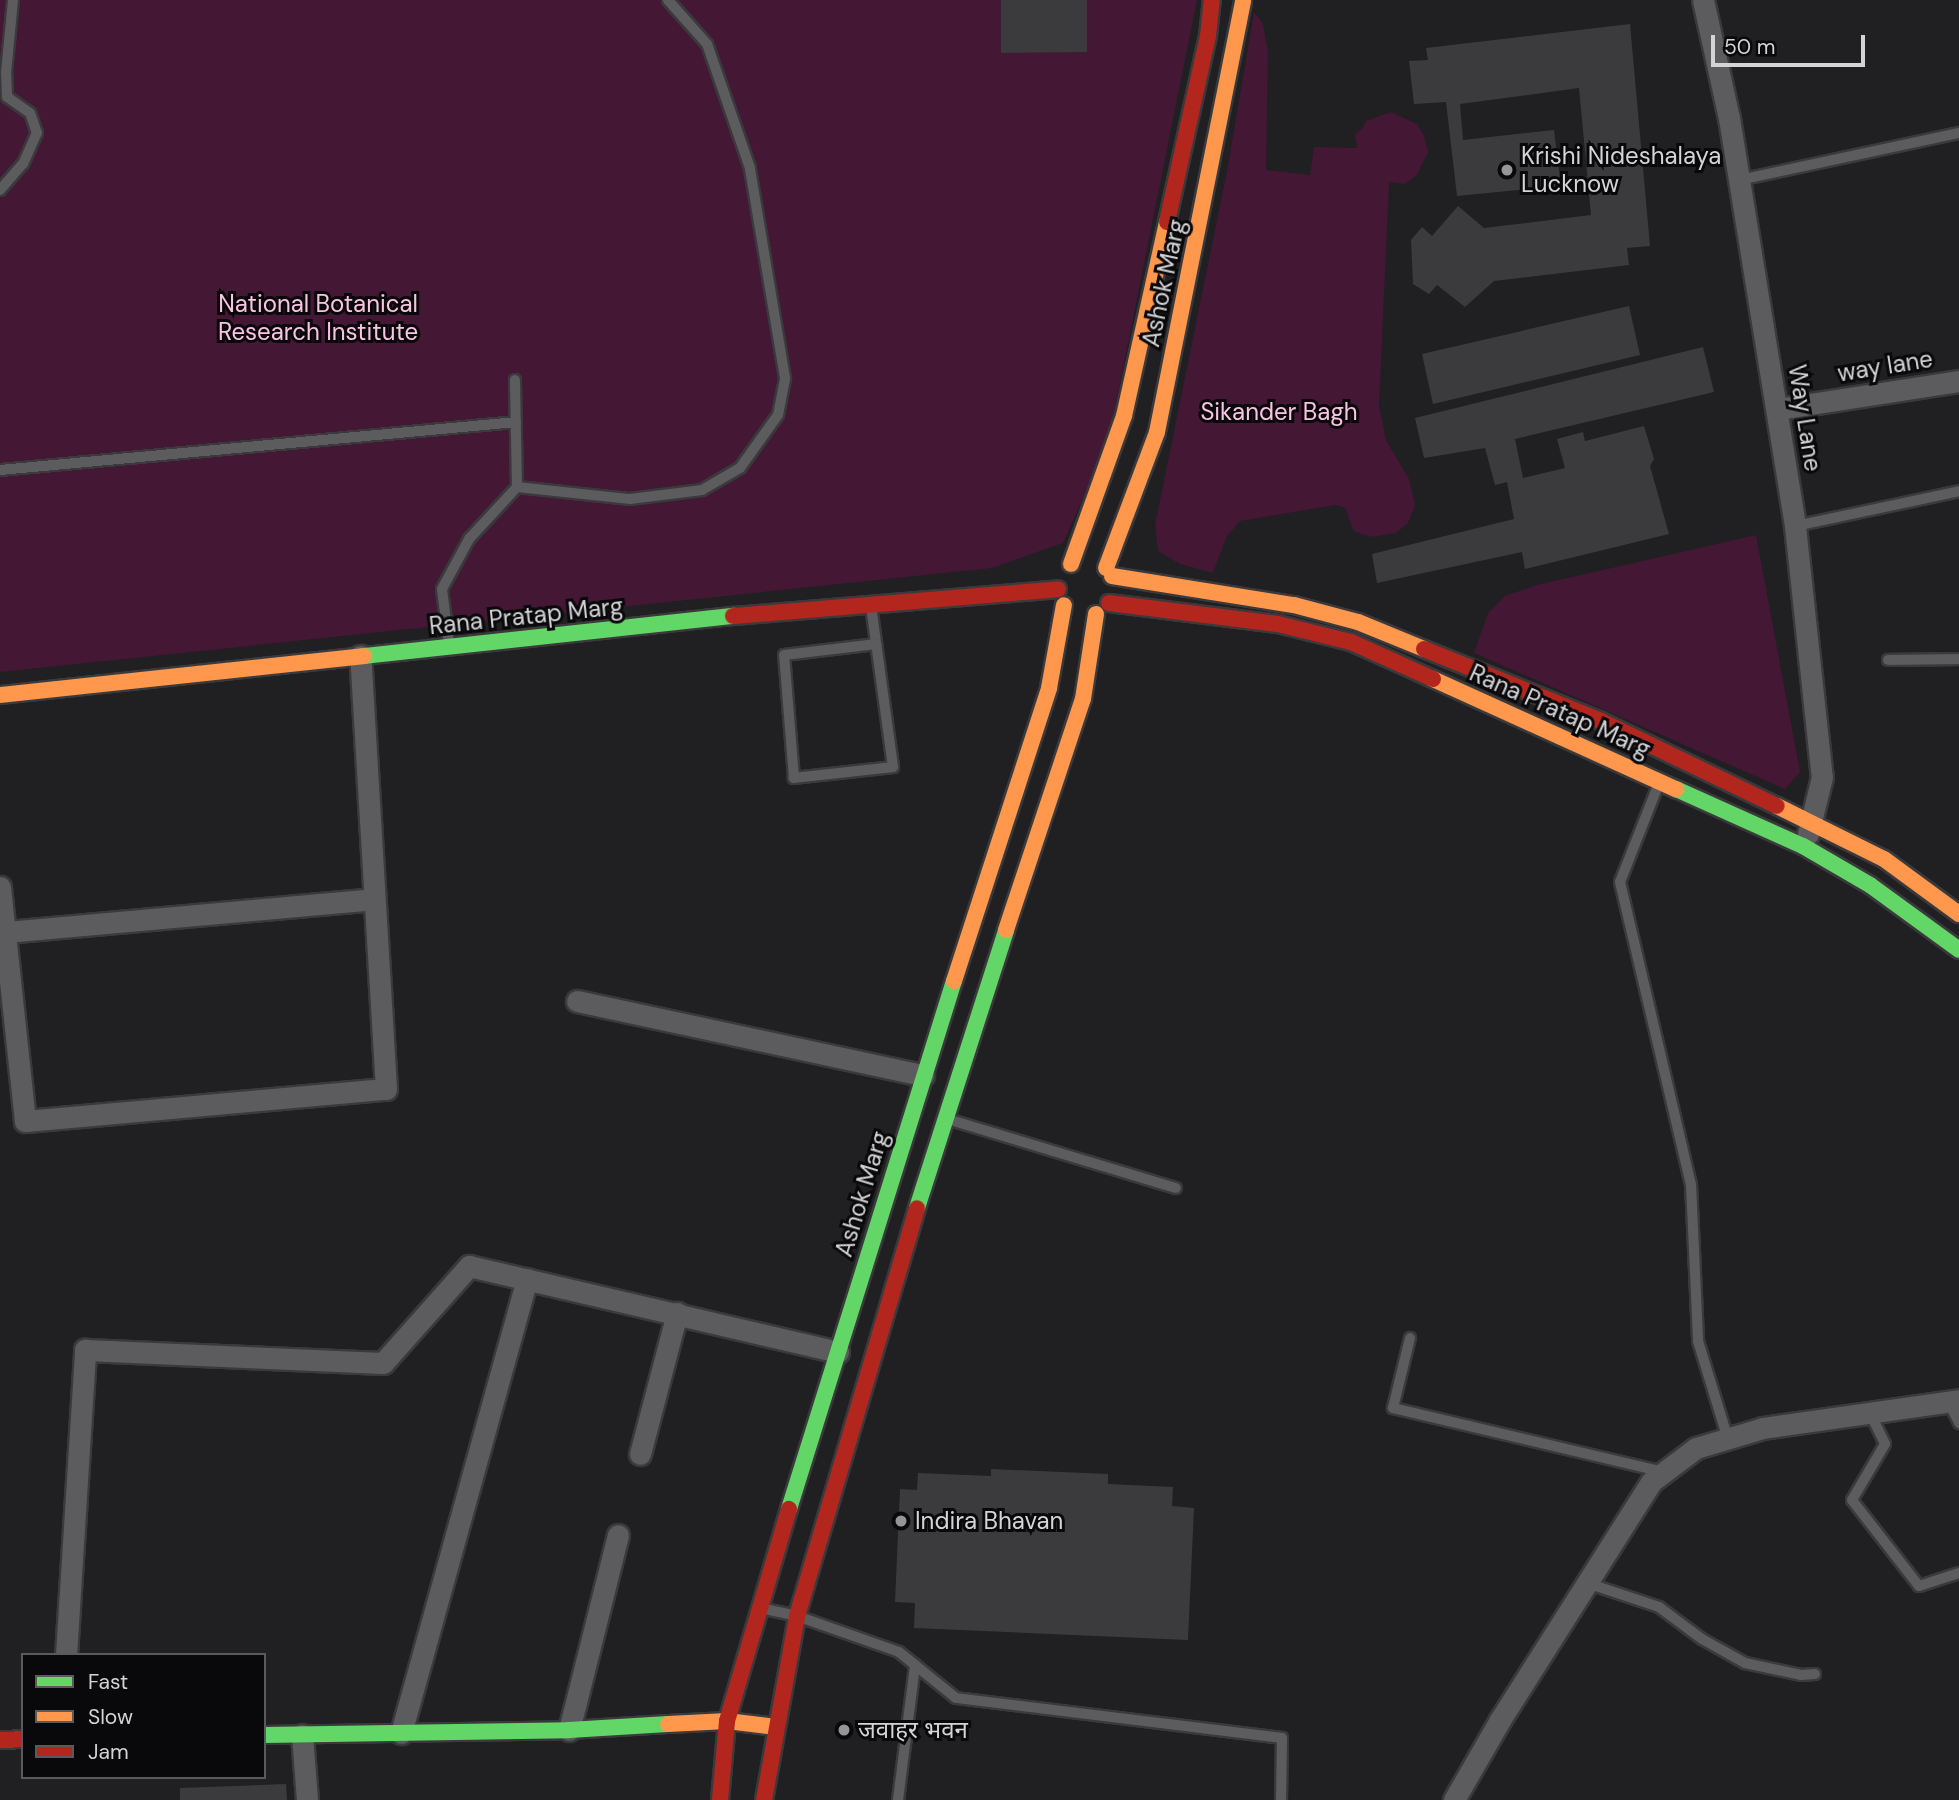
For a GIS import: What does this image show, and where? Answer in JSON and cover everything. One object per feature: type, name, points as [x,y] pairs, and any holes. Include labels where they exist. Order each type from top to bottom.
[{"type":"main road","name":"Ashok Marg","points":[[1071,564],[1124,416],[1208,36],[1212,0]]},
{"type":"main road","name":"Ashok Marg","points":[[1109,572],[1157,432],[1243,0]]},
{"type":"main road","points":[[1089,559],[1109,572],[1114,585],[1109,603],[1096,614],[1078,614],[1064,605],[1058,589],[1063,570],[1071,564],[1089,559]]},
{"type":"main road","name":"Rana Pratap Marg","points":[[1109,572],[1294,605],[1358,622],[1601,722],[1813,824],[1884,859],[1959,914]]},
{"type":"main road","name":"Rana Pratap Marg","points":[[0,695],[871,603],[1012,595],[1058,589]]},
{"type":"main road","name":"Rana Pratap Marg","points":[[1109,603],[1278,624],[1351,642],[1803,846],[1870,885],[1959,950]]},
{"type":"main road","name":"Ashok Marg","points":[[720,1800],[727,1721],[758,1608],[923,1075],[1049,688],[1064,605]]},
{"type":"main road","points":[[764,1800],[797,1616],[944,1118],[1083,699],[1096,614]]},
{"type":"main road","points":[[266,1735],[569,1730],[727,1721],[776,1727]]},
{"type":"main road","points":[[0,1740],[21,1739]]},
{"type":"street","name":"Way Lane","points":[[1703,0],[1739,180],[1795,526],[1822,777],[1813,824],[1803,846]]},
{"type":"street","name":"way lane","points":[[1778,409],[1959,382]]},
{"type":"street","points":[[0,887],[25,1121],[386,1089],[360,656]]},
{"type":"street","points":[[5,932],[374,899]]},
{"type":"street","points":[[577,1001],[923,1075]]},
{"type":"street","points":[[66,1653],[85,1350],[383,1363],[469,1266],[838,1352]]},
{"type":"street","points":[[401,1733],[527,1279]]},
{"type":"street","points":[[640,1454],[677,1313]]},
{"type":"street","points":[[1454,1800],[1500,1720],[1651,1482],[1696,1448],[1763,1428],[1954,1401]]},
{"type":"street","points":[[569,1730],[618,1535]]},
{"type":"street","points":[[302,1735],[307,1800]]},
{"type":"lane","points":[[0,190],[23,164],[37,133],[30,113],[7,97],[6,73],[13,0]]},
{"type":"lane","points":[[517,487],[630,499],[702,490],[740,468],[778,415],[785,378],[750,167],[707,44],[668,0]]},
{"type":"lane","points":[[1739,180],[1959,133]]},
{"type":"lane","points":[[449,647],[442,589],[469,538],[517,487],[515,380]]},
{"type":"lane","points":[[0,470],[516,422]]},
{"type":"lane","points":[[1795,526],[1959,491]]},
{"type":"lane","points":[[871,603],[893,767],[794,778],[784,654],[876,644]]},
{"type":"lane","points":[[1888,660],[1959,659]]},
{"type":"lane","points":[[1660,781],[1620,882],[1691,1184],[1698,1341],[1728,1439]]},
{"type":"lane","points":[[944,1118],[1176,1188]]},
{"type":"lane","points":[[1410,1338],[1393,1408],[1664,1472]]},
{"type":"lane","points":[[1954,1401],[1959,1423]]},
{"type":"lane","points":[[1870,1413],[1885,1444],[1852,1500],[1919,1586],[1959,1573]]},
{"type":"lane","points":[[1587,1583],[1659,1607],[1702,1639],[1745,1662],[1801,1675],[1815,1674]]},
{"type":"lane","points":[[758,1608],[797,1616],[899,1652],[956,1698],[1282,1738],[1281,1800]]},
{"type":"lane","points":[[898,1800],[915,1665]]},
{"type":"green space","name":"National Botanical Research Institute","points":[[0,0],[1197,0],[1108,443],[1063,543],[992,568],[0,672]]},
{"type":"green space","name":"Sikander Bagh","points":[[1254,12],[1263,24],[1268,52],[1266,170],[1310,175],[1314,147],[1357,148],[1355,134],[1363,128],[1366,121],[1391,112],[1417,124],[1424,136],[1428,152],[1417,175],[1405,184],[1389,182],[1379,406],[1386,440],[1409,479],[1415,505],[1408,523],[1396,533],[1371,537],[1354,531],[1345,508],[1336,505],[1240,521],[1227,536],[1213,573],[1180,564],[1158,551],[1155,525],[1228,166]]},
{"type":"green space","points":[[1756,535],[1800,772],[1785,789],[1474,653],[1488,613],[1505,596],[1537,585]]},
{"type":"building","points":[[1001,0],[1087,0],[1087,52],[1001,53]]},
{"type":"building","name":"Krishi Nideshalaya Lucknow","points":[[1630,24],[1650,246],[1627,248],[1629,265],[1494,281],[1465,307],[1437,285],[1429,294],[1413,284],[1411,240],[1422,227],[1432,236],[1458,206],[1484,228],[1591,215],[1579,88],[1460,104],[1463,140],[1554,130],[1561,186],[1457,196],[1446,102],[1414,104],[1409,61],[1428,60],[1426,48]]},
{"type":"building","points":[[1629,306],[1640,355],[1433,404],[1422,354]]},
{"type":"building","points":[[1703,347],[1714,392],[1515,439],[1523,478],[1565,468],[1557,439],[1583,432],[1585,441],[1644,426],[1654,459],[1650,466],[1669,534],[1525,569],[1522,552],[1377,583],[1372,554],[1514,519],[1507,482],[1495,485],[1485,448],[1424,458],[1415,418]]},
{"type":"building","points":[[991,1469],[1108,1474],[1108,1484],[1173,1487],[1172,1506],[1194,1508],[1188,1640],[914,1628],[915,1603],[895,1602],[900,1489],[917,1490],[918,1473],[991,1476]]},
{"type":"building","points":[[286,1784],[287,1800],[180,1800],[180,1788]]},
{"type":"traffic: fast","points":[[364,656],[733,616]]},
{"type":"traffic: fast","points":[[1676,789],[1803,846],[1870,885],[1959,950]]},
{"type":"traffic: fast","points":[[917,1208],[1006,930]]},
{"type":"traffic: fast","points":[[789,1509],[954,981]]},
{"type":"traffic: fast","points":[[266,1735],[569,1730],[668,1724]]},
{"type":"traffic: slow","points":[[1106,568],[1157,432],[1243,0]]},
{"type":"traffic: slow","points":[[1071,564],[1124,416],[1167,222]]},
{"type":"traffic: slow","points":[[1112,576],[1294,605],[1358,622],[1424,649]]},
{"type":"traffic: slow","points":[[954,981],[1049,688],[1064,605]]},
{"type":"traffic: slow","points":[[1006,930],[1083,699],[1096,614]]},
{"type":"traffic: slow","points":[[0,695],[364,656]]},
{"type":"traffic: slow","points":[[1433,679],[1676,789]]},
{"type":"traffic: slow","points":[[1777,806],[1884,859],[1959,914]]},
{"type":"traffic: slow","points":[[668,1724],[727,1721],[776,1727]]},
{"type":"traffic: jam","points":[[1167,222],[1208,36],[1212,0]]},
{"type":"traffic: jam","points":[[733,616],[1058,589]]},
{"type":"traffic: jam","points":[[1109,603],[1278,624],[1351,642],[1433,679]]},
{"type":"traffic: jam","points":[[1424,649],[1601,721],[1777,806]]},
{"type":"traffic: jam","points":[[764,1800],[797,1616],[917,1208]]},
{"type":"traffic: jam","points":[[720,1800],[727,1721],[789,1509]]},
{"type":"traffic: jam","points":[[0,1740],[21,1739]]},
{"type":"place","name":"Krishi Nideshalaya Lucknow","points":[[1507,170]]},
{"type":"place","name":"Indira Bhavan","points":[[901,1521]]},
{"type":"place","name":"जवाहर भवन","points":[[844,1730]]}]
